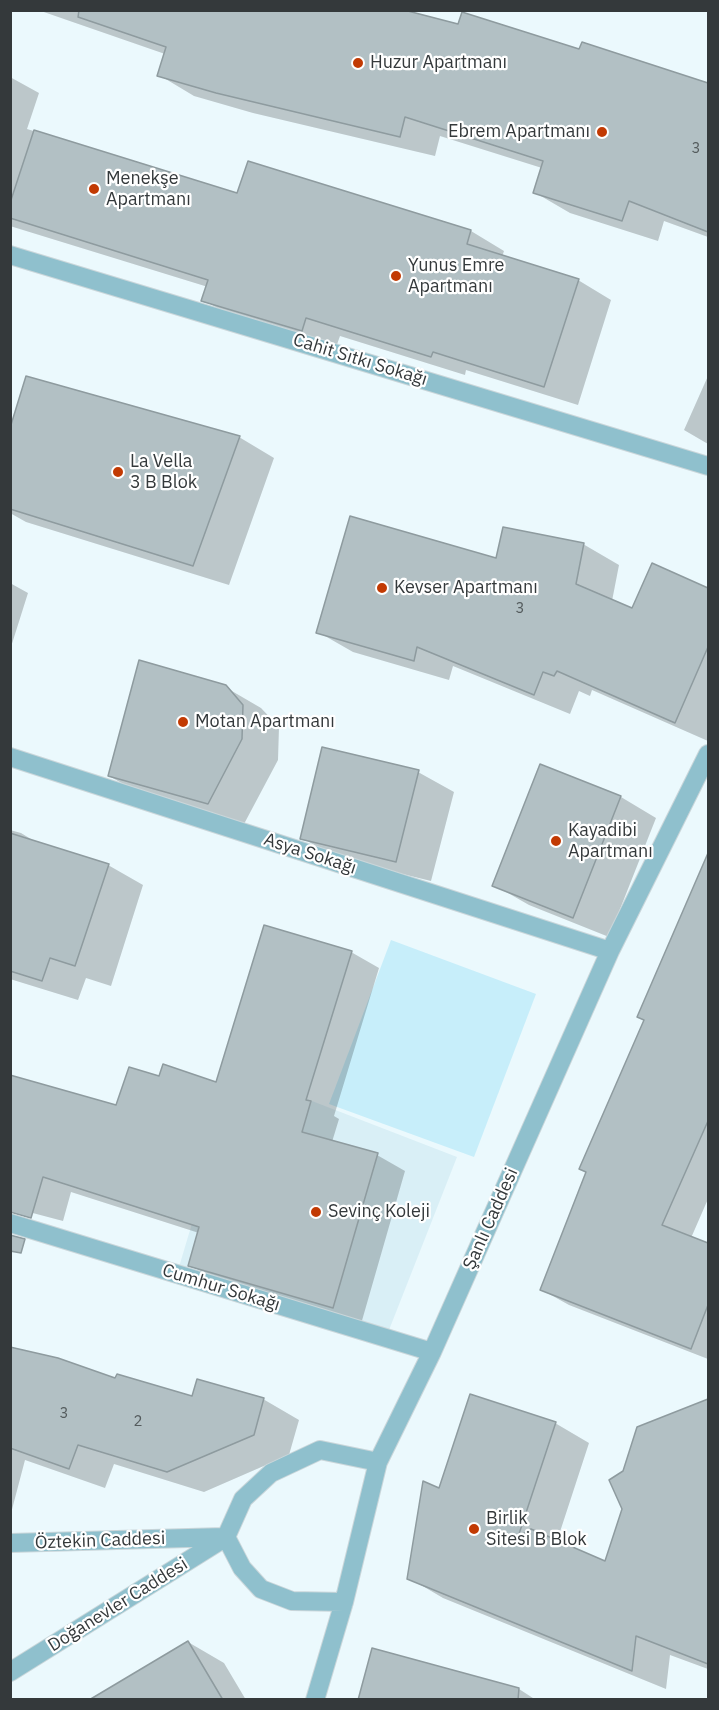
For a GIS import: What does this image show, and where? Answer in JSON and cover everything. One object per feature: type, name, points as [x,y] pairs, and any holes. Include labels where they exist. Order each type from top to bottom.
[{"type":"street","name":"Cahit Sıtkı Sokağı","points":[[10,255],[708,466]]},
{"type":"street","name":"Şanlı Caddesi","points":[[315,1700],[344,1602],[378,1462],[432,1352],[610,951],[708,754]]},
{"type":"street","name":"Asya Sokağı","points":[[10,757],[610,951]]},
{"type":"street","name":"Cumhur Sokağı","points":[[10,1224],[432,1352]]},
{"type":"street","points":[[344,1602],[292,1601],[261,1589],[242,1568],[226,1537],[243,1499],[271,1473],[320,1450],[378,1462]]},
{"type":"street","name":"Öztekin Caddesi","points":[[10,1543],[226,1537]]},
{"type":"street","name":"Doğanevler Caddesi","points":[[10,1672],[226,1537]]},
{"type":"shaded area","points":[[391,940],[536,994],[474,1157],[329,1104]]},
{"type":"shaded area","name":"Sevinç Koleji","points":[[237,1072],[457,1157],[389,1330],[179,1267]]},
{"type":"building","points":[[79,10],[404,10],[458,24],[462,12],[579,49],[582,42],[708,83],[708,232],[629,201],[622,221],[533,193],[543,161],[405,117],[400,137],[216,93],[157,76],[166,47],[78,17]]},
{"type":"building","points":[[34,130],[237,193],[248,161],[471,230],[467,244],[579,279],[544,387],[433,352],[431,357],[306,318],[302,331],[201,301],[208,280],[10,218],[10,203]]},
{"type":"building","name":"La Vella 3 B Blok","points":[[26,376],[240,436],[193,566],[10,509],[10,428]]},
{"type":"building","points":[[350,516],[496,558],[503,527],[584,543],[576,584],[632,608],[652,563],[708,588],[708,647],[675,723],[557,671],[554,676],[543,672],[534,695],[417,647],[414,661],[316,633]]},
{"type":"building","name":"Motan Apartmanı","points":[[139,660],[226,685],[243,705],[242,739],[208,804],[108,776]]},
{"type":"building","points":[[322,747],[419,770],[396,862],[300,839]]},
{"type":"building","name":"Kayadibi Apartmanı","points":[[540,764],[621,796],[573,918],[492,886]]},
{"type":"building","points":[[10,833],[109,864],[75,966],[50,958],[42,981],[10,971]]},
{"type":"building","points":[[708,853],[708,1121],[662,1225],[708,1243],[708,1305],[691,1349],[540,1290],[586,1172],[579,1169],[644,1020],[637,1017]]},
{"type":"building","points":[[264,925],[352,951],[306,1100],[311,1101],[302,1132],[378,1153],[333,1308],[188,1266],[199,1227],[43,1177],[31,1218],[10,1212],[10,1075],[116,1105],[129,1067],[159,1076],[163,1064],[216,1082]]},
{"type":"building","points":[[10,1235],[25,1239],[21,1253],[10,1251]]},
{"type":"building","points":[[10,1347],[58,1358],[115,1378],[117,1374],[192,1396],[197,1379],[264,1398],[254,1435],[167,1472],[78,1445],[69,1469],[10,1448]]},
{"type":"building","points":[[470,1394],[556,1422],[518,1537],[531,1529],[605,1561],[622,1509],[609,1480],[623,1471],[637,1427],[708,1399],[708,1664],[636,1636],[632,1671],[407,1579],[423,1481],[439,1488]]},
{"type":"building","points":[[188,1641],[223,1700],[89,1700]]},
{"type":"building","points":[[372,1648],[519,1688],[518,1700],[358,1700]]},
{"type":"place","name":"Huzur Apartmanı","points":[[358,63]]},
{"type":"place","name":"Ebrem Apartmanı","points":[[602,132]]},
{"type":"place","name":"Menekşe Apartmanı","points":[[94,189]]},
{"type":"place","name":"Yunus Emre Apartmanı","points":[[396,276]]},
{"type":"place","name":"La Vella 3 B Blok","points":[[118,472]]},
{"type":"place","name":"Kevser Apartmanı","points":[[382,588]]},
{"type":"place","name":"Motan Apartmanı","points":[[183,722]]},
{"type":"place","name":"Kayadibi Apartmanı","points":[[556,841]]},
{"type":"place","name":"Sevinç Koleji","points":[[316,1212]]},
{"type":"place","name":"Birlik Sitesi B Blok","points":[[474,1529]]}]
